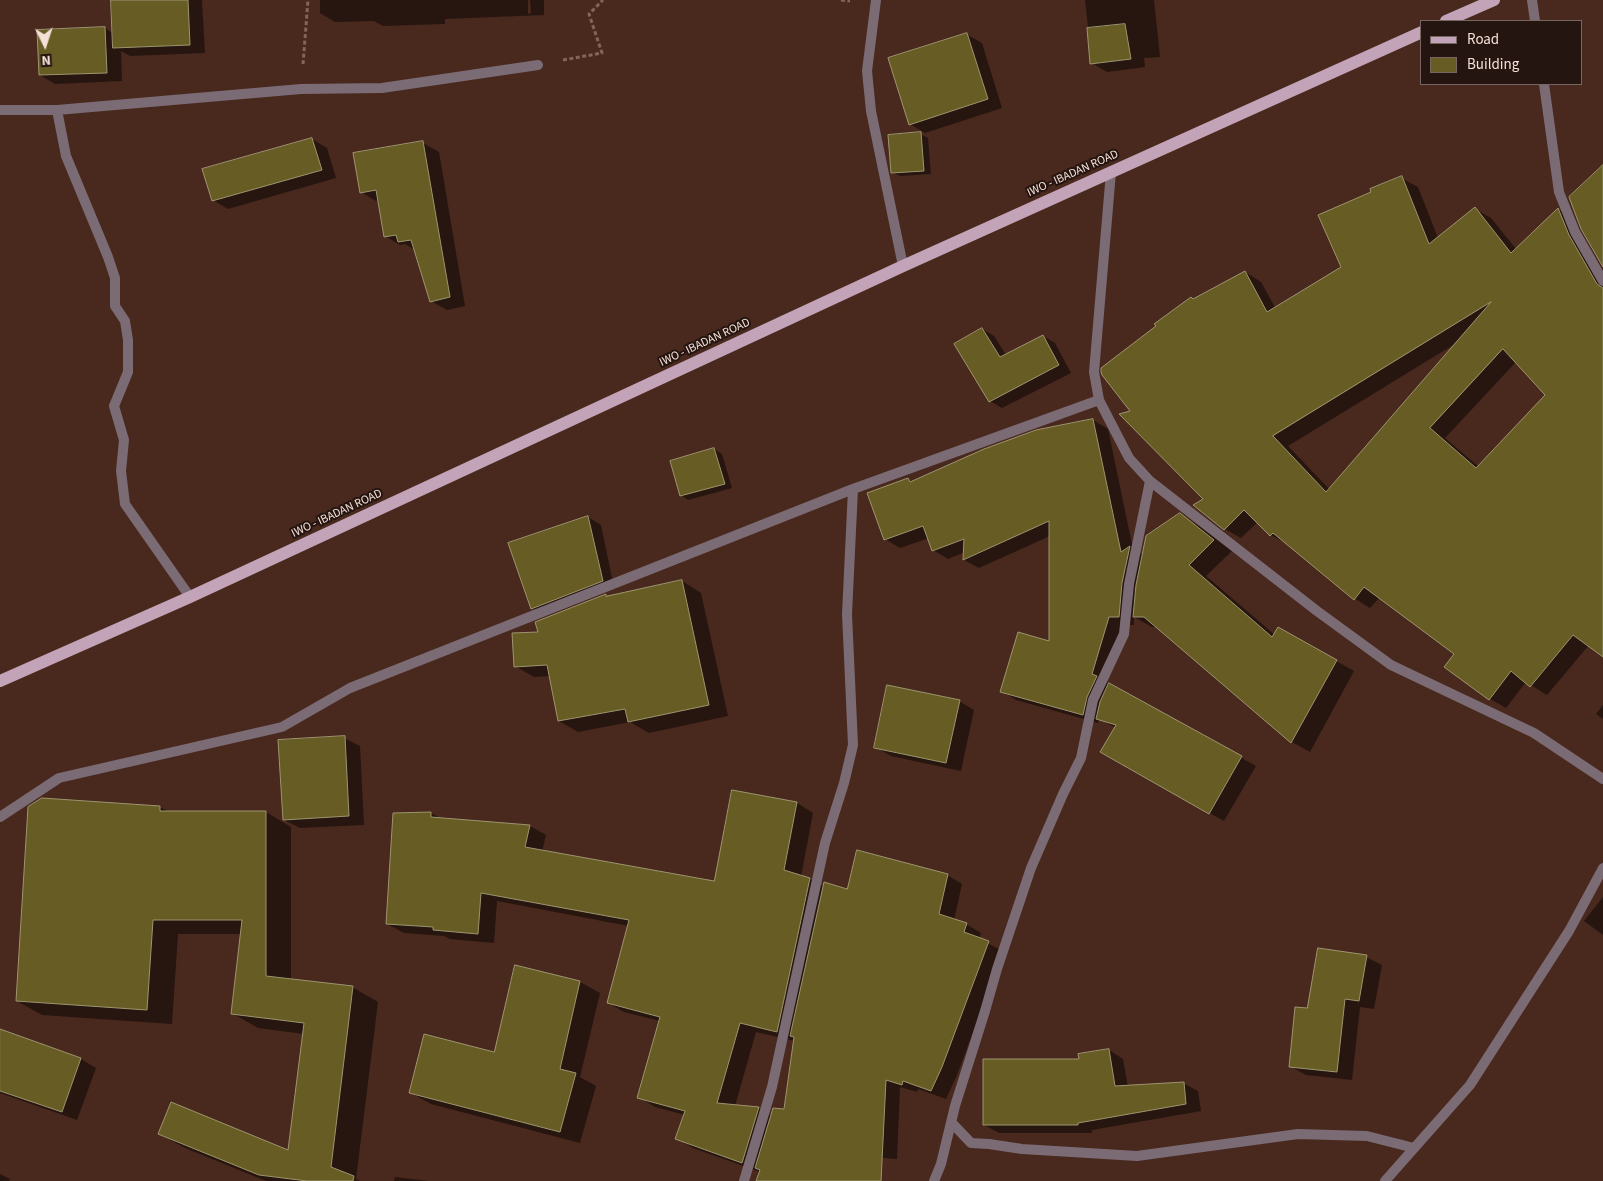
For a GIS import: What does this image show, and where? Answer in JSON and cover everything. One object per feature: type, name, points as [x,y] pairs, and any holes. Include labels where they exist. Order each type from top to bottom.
[{"type":"main road","points":[[1448,20],[1494,0]]},
{"type":"main road","name":"IWO - IBADAN ROAD","points":[[0,681],[190,597],[904,266],[1420,33]]},
{"type":"street","points":[[876,0],[867,70],[870,103],[904,266]]},
{"type":"street","points":[[1532,0],[1535,20]]},
{"type":"street","points":[[0,110],[56,110],[301,89],[382,88],[538,65]]},
{"type":"street","points":[[1544,85],[1559,192],[1575,232],[1603,281]]},
{"type":"street","points":[[56,110],[66,156],[115,278],[115,306],[125,321],[128,340],[128,372],[114,406],[124,440],[121,471],[124,504],[190,597]]},
{"type":"street","points":[[1111,172],[1094,372],[1099,400],[1129,458],[1150,481],[1317,611],[1391,664],[1534,734],[1603,779]]},
{"type":"street","points":[[0,817],[59,778],[282,728],[350,688],[853,489],[1099,400]]},
{"type":"street","points":[[934,1181],[941,1164],[951,1122],[997,969],[1031,868],[1063,794],[1082,758],[1093,700],[1124,634],[1129,584],[1150,481]]},
{"type":"street","points":[[744,1181],[772,1087],[825,843],[844,783],[853,745],[847,614],[853,489]]},
{"type":"street","points":[[1384,1181],[1470,1085],[1570,931],[1603,868]]},
{"type":"street","points":[[951,1122],[971,1143],[1022,1149],[1137,1156],[1298,1134],[1367,1136],[1414,1148]]},
{"type":"path","points":[[301,89],[308,0]]},
{"type":"path","points":[[538,65],[602,53],[589,14],[603,0]]},
{"type":"building","points":[[111,0],[188,0],[190,45],[113,48]]},
{"type":"building","points":[[1125,24],[1131,59],[1090,64],[1087,28]]},
{"type":"building","points":[[105,27],[107,73],[39,75],[37,30]]},
{"type":"building","points":[[967,33],[988,99],[909,125],[888,58]]},
{"type":"building","points":[[921,132],[924,171],[891,173],[888,135]]},
{"type":"building","points":[[312,138],[322,170],[212,201],[202,169]]},
{"type":"building","points":[[423,141],[450,297],[430,302],[411,240],[398,242],[396,235],[384,237],[376,190],[360,193],[353,153]]},
{"type":"building","points":[[1603,165],[1603,267],[1581,229],[1569,197]]},
{"type":"building","points":[[1402,176],[1429,244],[1475,207],[1511,253],[1558,208],[1569,235],[1597,284],[1603,288],[1603,657],[1573,635],[1530,687],[1511,671],[1489,700],[1444,667],[1454,654],[1364,587],[1354,600],[1273,533],[1270,536],[1244,510],[1224,530],[1193,505],[1203,499],[1119,414],[1130,411],[1101,372],[1101,368],[1156,326],[1154,324],[1191,297],[1193,299],[1245,271],[1267,312],[1341,267],[1318,215],[1371,192],[1370,189]],"holes":[[[1491,302],[1326,492],[1273,436]],[[1503,349],[1545,395],[1476,468],[1430,428]]]},
{"type":"building","points":[[982,328],[1000,357],[1043,335],[1059,365],[989,402],[954,344]]},
{"type":"building","points":[[1093,419],[1121,552],[1130,546],[1122,583],[1119,617],[1109,617],[1092,674],[1097,676],[1087,697],[1083,715],[1000,692],[1018,632],[1049,641],[1049,521],[963,560],[964,539],[932,551],[923,526],[884,540],[867,493],[908,478],[910,482],[984,449],[1036,430]]},
{"type":"building","points":[[714,448],[725,484],[680,496],[670,461]]},
{"type":"building","points":[[1180,513],[1214,540],[1189,565],[1272,637],[1278,627],[1337,660],[1291,743],[1144,617],[1133,617],[1136,585],[1146,536]]},
{"type":"building","points":[[588,516],[603,581],[531,609],[508,543]]},
{"type":"building","points":[[682,580],[709,705],[628,722],[625,709],[558,721],[547,665],[514,667],[512,633],[538,632],[535,622],[606,594],[606,596]]},
{"type":"building","points":[[1109,683],[1242,756],[1209,814],[1100,752],[1116,725],[1096,719],[1100,702]]},
{"type":"building","points":[[887,685],[960,700],[946,763],[874,748]]},
{"type":"building","points":[[345,736],[349,816],[283,820],[278,740]]},
{"type":"building","points":[[732,790],[797,802],[784,870],[810,878],[777,1032],[740,1023],[717,1103],[759,1107],[742,1163],[675,1139],[685,1111],[637,1098],[660,1017],[607,1003],[629,920],[481,893],[478,934],[433,930],[433,927],[386,924],[393,813],[431,812],[431,817],[530,825],[525,847],[714,881]]},
{"type":"building","points":[[42,798],[160,806],[160,811],[266,811],[266,976],[353,986],[331,1167],[354,1176],[353,1181],[307,1181],[259,1175],[158,1134],[171,1102],[288,1150],[304,1023],[231,1014],[242,920],[153,920],[147,1010],[16,1001],[28,807]]},
{"type":"building","points":[[857,850],[948,874],[939,914],[967,923],[964,932],[989,941],[942,1067],[931,1091],[903,1081],[902,1085],[886,1080],[881,1181],[756,1181],[760,1170],[755,1168],[773,1108],[784,1109],[794,1037],[790,1036],[824,882],[847,889]]},
{"type":"building","points":[[1318,948],[1367,955],[1359,1001],[1345,999],[1337,1072],[1289,1067],[1295,1007],[1307,1008]]},
{"type":"building","points":[[515,965],[580,981],[560,1069],[576,1073],[560,1132],[409,1093],[424,1034],[494,1052]]},
{"type":"building","points":[[0,1029],[81,1058],[62,1112],[0,1091]]},
{"type":"building","points":[[1109,1049],[1115,1086],[1184,1082],[1186,1104],[1078,1123],[1078,1125],[983,1125],[983,1059],[1079,1059],[1078,1054]]}]
